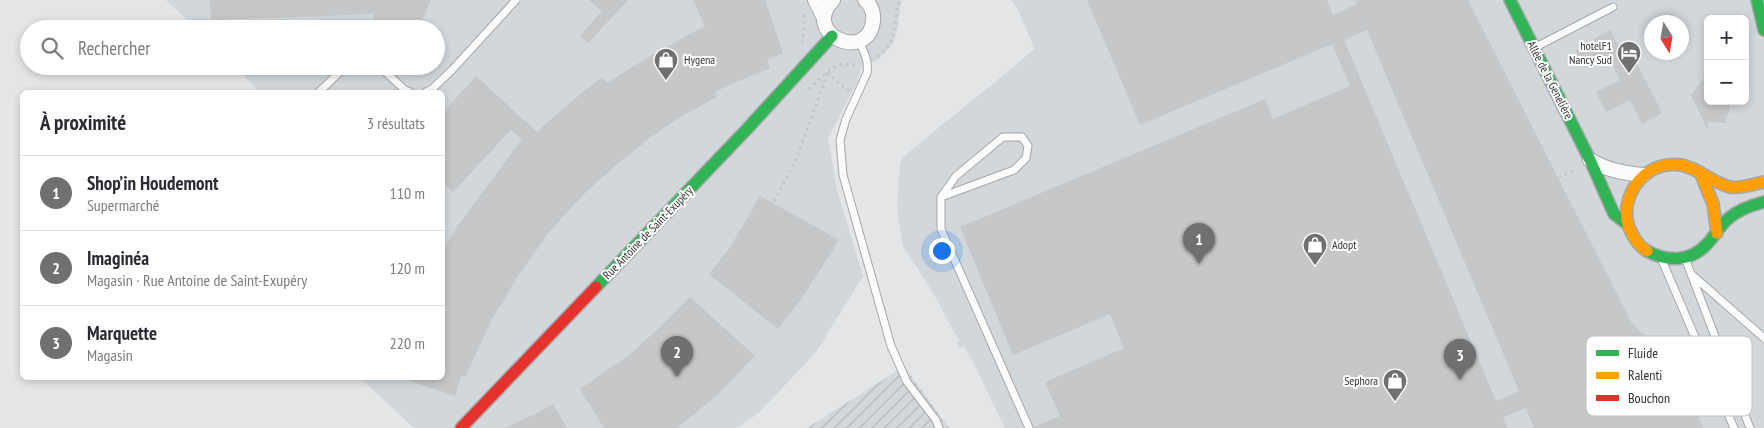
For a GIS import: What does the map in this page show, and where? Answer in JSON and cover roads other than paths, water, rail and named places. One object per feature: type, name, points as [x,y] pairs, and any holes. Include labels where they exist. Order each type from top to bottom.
[{"type":"street","points":[[815,0],[828,31],[832,36],[843,42],[859,41],[870,31],[882,0]]},
{"type":"street","points":[[824,18],[826,10],[833,0]]},
{"type":"street","points":[[865,0],[872,10],[874,18]]},
{"type":"street","name":"Allée de la Genelière","points":[[1510,0],[1586,163],[1614,214],[1627,224]]},
{"type":"street","points":[[1757,0],[1764,30]]},
{"type":"street","name":"Rue Antoine de Saint-Exupéry","points":[[462,428],[755,120],[832,36]]},
{"type":"street","points":[[1586,163],[1614,171],[1643,175]]},
{"type":"street","points":[[1763,176],[1752,185],[1731,187],[1711,180],[1700,172],[1676,164],[1658,167],[1643,175],[1633,187],[1626,204],[1627,224],[1636,243],[1644,250],[1661,258],[1685,258],[1700,252],[1707,246],[1728,218],[1746,207],[1764,202]]},
{"type":"street","points":[[1700,172],[1713,204],[1717,233]]},
{"type":"lane","points":[[430,90],[452,70],[516,0]]},
{"type":"lane","points":[[1533,48],[1613,7]]},
{"type":"lane","points":[[859,41],[867,60],[867,73],[846,119],[840,140],[844,175],[891,346],[907,382],[940,428]]},
{"type":"lane","points":[[321,90],[337,75]]},
{"type":"lane","points":[[389,75],[405,90]]},
{"type":"lane","points":[[941,196],[1014,170],[1026,158],[1028,146],[1022,137],[1003,137],[956,176],[941,196],[941,229],[1028,428]]},
{"type":"lane","points":[[1661,258],[1694,336]]},
{"type":"lane","points":[[1685,258],[1714,336]]},
{"type":"lane","points":[[1689,272],[1764,338]]},
{"type":"lane","points":[[1729,416],[1734,428]]},
{"type":"lane","points":[[1745,416],[1750,428]]},
{"type":"place","name":"hotelF1 Nancy Sud","points":[[1629,74]]},
{"type":"place","name":"Hygena","points":[[666,81]]},
{"type":"place","name":"Shop’in Houdemont","points":[[1199,264]]},
{"type":"place","name":"Adopt","points":[[1315,266]]},
{"type":"place","name":"Imaginéa","points":[[677,377]]},
{"type":"place","name":"Marquette","points":[[1460,380]]},
{"type":"place","name":"Sephora","points":[[1395,402]]}]
